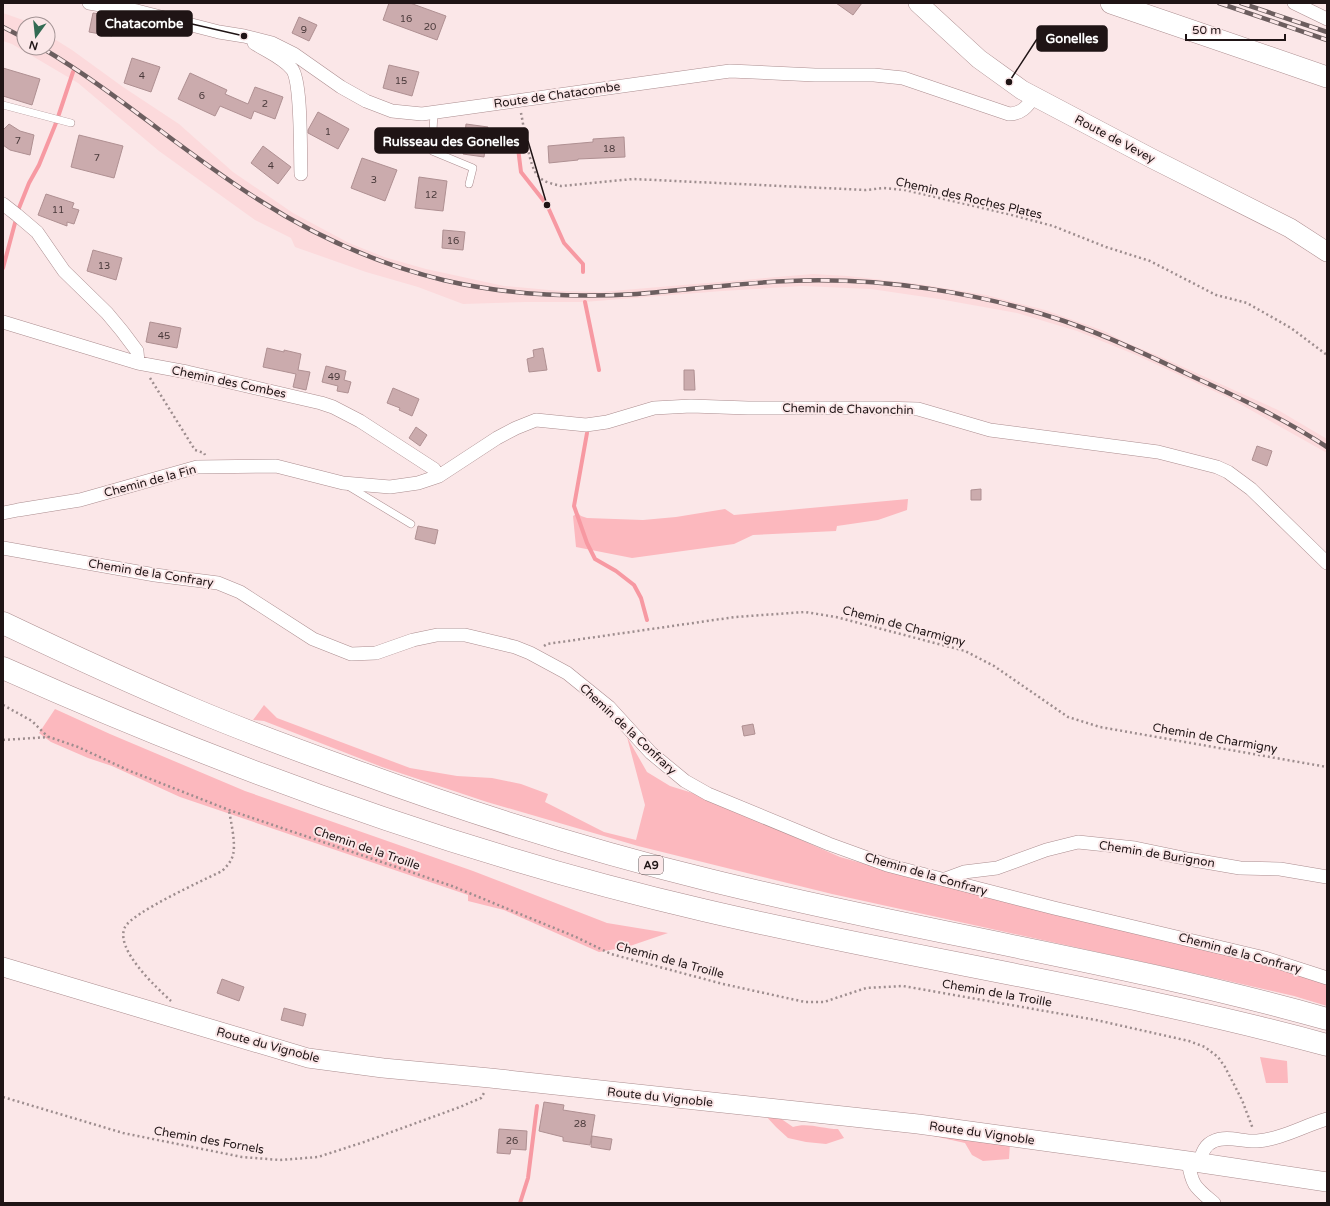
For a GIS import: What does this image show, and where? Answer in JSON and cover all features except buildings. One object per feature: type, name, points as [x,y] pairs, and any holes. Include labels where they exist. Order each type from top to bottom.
[{"type":"highway","name":"A9","points":[[3,623],[124,679],[189,707],[312,755],[455,806],[574,843],[711,881],[883,920],[1186,983],[1327,1019]]},
{"type":"highway","points":[[3,668],[175,742],[315,795],[442,838],[563,874],[694,908],[774,926],[1186,1010],[1327,1045]]},
{"type":"main road","points":[[1111,3],[1327,77]]},
{"type":"street","name":"Route de Chatacombe","points":[[89,3],[137,11],[220,32],[272,43],[294,54],[341,87],[366,100],[392,111],[422,114],[730,71],[815,75],[874,75],[902,78],[1009,114],[1020,112],[1034,97]]},
{"type":"street","name":"Route de Vevey","points":[[918,3],[979,59],[1009,82],[1034,97],[1290,228],[1327,252]]},
{"type":"street","points":[[1294,3],[1327,19]]},
{"type":"street","points":[[244,36],[279,58],[292,70],[296,80],[298,99],[301,174]]},
{"type":"street","points":[[3,204],[18,214],[37,232],[64,271],[108,313],[137,351],[138,363]]},
{"type":"street","name":"Chemin des Combes","points":[[3,322],[138,363],[187,372],[321,402],[360,421],[434,468],[439,476]]},
{"type":"street","name":"Chemin de Chavonchin","points":[[439,476],[496,438],[536,420],[586,425],[607,422],[654,408],[691,406],[748,408],[918,409],[990,430],[1158,452],[1217,467],[1228,472],[1250,488],[1327,563]]},
{"type":"street","name":"Chemin de la Fin","points":[[3,513],[80,500],[197,467],[276,466],[343,483],[390,487],[418,483],[439,476]]},
{"type":"street","name":"Chemin de la Confrary","points":[[3,548],[155,575],[218,583],[240,592],[314,639],[351,654],[376,653],[413,640],[437,635],[465,635],[515,647],[530,653],[567,673],[609,707],[651,753],[684,781],[708,794],[829,844],[888,865],[1054,908],[1265,958],[1327,978]]},
{"type":"street","name":"Chemin de Burignon","points":[[944,879],[964,872],[997,868],[1046,850],[1078,842],[1135,848],[1240,868],[1280,868],[1327,877]]},
{"type":"street","name":"Route du Vignoble","points":[[3,967],[308,1058],[383,1068],[918,1124],[1327,1182]]},
{"type":"street","points":[[1214,1203],[1196,1188],[1191,1177],[1193,1162],[1205,1146],[1215,1140],[1228,1139],[1256,1141],[1277,1137],[1327,1119]]},
{"type":"lane","points":[[3,105],[71,123]]},
{"type":"lane","points":[[434,112],[432,151],[473,168],[469,184]]},
{"type":"lane","points":[[343,483],[411,524]]},
{"type":"path","name":"Chemin des Roches Plates","points":[[519,100],[531,162],[538,176],[549,183],[561,186],[633,179],[866,190],[884,188],[905,190],[1053,226],[1106,247],[1150,261],[1216,295],[1247,303],[1291,328],[1327,355]]},
{"type":"path","points":[[148,374],[194,450],[204,453]]},
{"type":"path","name":"Chemin de Charmigny","points":[[530,653],[547,644],[735,617],[805,612],[836,617],[964,651],[994,666],[1068,717],[1100,727],[1327,767]]},
{"type":"path","points":[[3,705],[32,721],[49,737]]},
{"type":"path","name":"Chemin de la Troille","points":[[3,740],[49,737],[78,747],[130,771],[229,810],[452,886],[576,937],[611,954],[723,984],[805,1002],[824,1002],[866,988],[903,986],[1096,1020],[1194,1042],[1211,1051],[1218,1057],[1225,1067],[1242,1100],[1256,1141]]},
{"type":"path","points":[[173,1002],[156,987],[131,957],[124,942],[123,935],[125,927],[131,920],[140,914],[222,871],[229,864],[233,856],[234,849],[229,810]]},
{"type":"path","name":"Chemin des Fornels","points":[[3,1098],[123,1133],[242,1157],[280,1160],[318,1157],[460,1107],[481,1098],[488,1087],[490,1078]]},
{"type":"shaded area","points":[[3,13],[16,18],[16,46],[3,41]]},
{"type":"shaded area","points":[[56,40],[179,124],[233,172],[293,213],[349,243],[384,257],[426,269],[504,286],[560,291],[600,292],[813,274],[848,276],[919,284],[986,295],[1045,310],[1104,331],[1125,342],[1278,410],[1327,439],[1327,453],[1231,399],[1136,355],[1077,331],[1017,313],[939,299],[871,289],[802,286],[584,302],[463,304],[418,287],[366,272],[295,247],[291,238],[255,220],[159,151],[78,83],[32,56],[56,56]]},
{"type":"shaded area","points":[[908,499],[907,510],[878,520],[837,526],[836,531],[753,535],[734,544],[632,558],[576,547],[573,516],[578,513],[587,518],[643,520],[676,517],[725,509],[734,515]]},
{"type":"shaded area","points":[[264,705],[277,718],[410,768],[457,776],[492,778],[521,784],[548,794],[545,802],[604,832],[636,840],[645,805],[627,737],[647,772],[670,786],[699,795],[840,857],[926,881],[1225,952],[1327,981],[1327,1006],[1294,996],[1198,974],[832,894],[638,846],[487,802],[382,767],[264,721],[253,720]]},
{"type":"shaded area","points":[[55,709],[245,791],[473,871],[607,923],[668,933],[627,947],[599,952],[504,910],[468,901],[468,895],[180,797],[112,766],[88,758],[51,742],[39,733]]},
{"type":"shaded area","points":[[1260,1057],[1287,1061],[1288,1083],[1266,1083]]},
{"type":"shaded area","points":[[764,1114],[780,1118],[793,1127],[809,1125],[838,1129],[844,1138],[826,1144],[788,1138]]},
{"type":"shaded area","points":[[929,1135],[1010,1143],[1009,1159],[983,1161],[972,1155],[965,1143]]},
{"type":"waterway","points":[[3,268],[19,208],[56,123],[73,72]]},
{"type":"waterway","points":[[517,140],[521,172],[547,205],[564,243],[583,264],[583,272]]},
{"type":"waterway","points":[[585,302],[599,370]]},
{"type":"waterway","points":[[587,433],[574,506],[587,543],[595,559],[616,571],[634,585],[641,598],[647,620]]},
{"type":"waterway","points":[[520,1203],[528,1178],[537,1106]]},
{"type":"railway","points":[[1219,3],[1327,40]]},
{"type":"railway","points":[[1241,3],[1327,32]]},
{"type":"railway","points":[[3,27],[16,34]]},
{"type":"railway","points":[[54,56],[124,103],[231,182],[280,213],[348,248],[395,266],[443,280],[467,285],[540,294],[588,296],[637,294],[751,283],[823,280],[893,284],[963,295],[998,302],[1031,311],[1081,327],[1115,341],[1247,402],[1280,419],[1327,447]]},
{"type":"place","name":"Chatacombe","points":[[244,36]]},
{"type":"place","name":"Gonelles","points":[[1009,82]]},
{"type":"place","name":"Ruisseau des Gonelles","points":[[547,205]]}]
